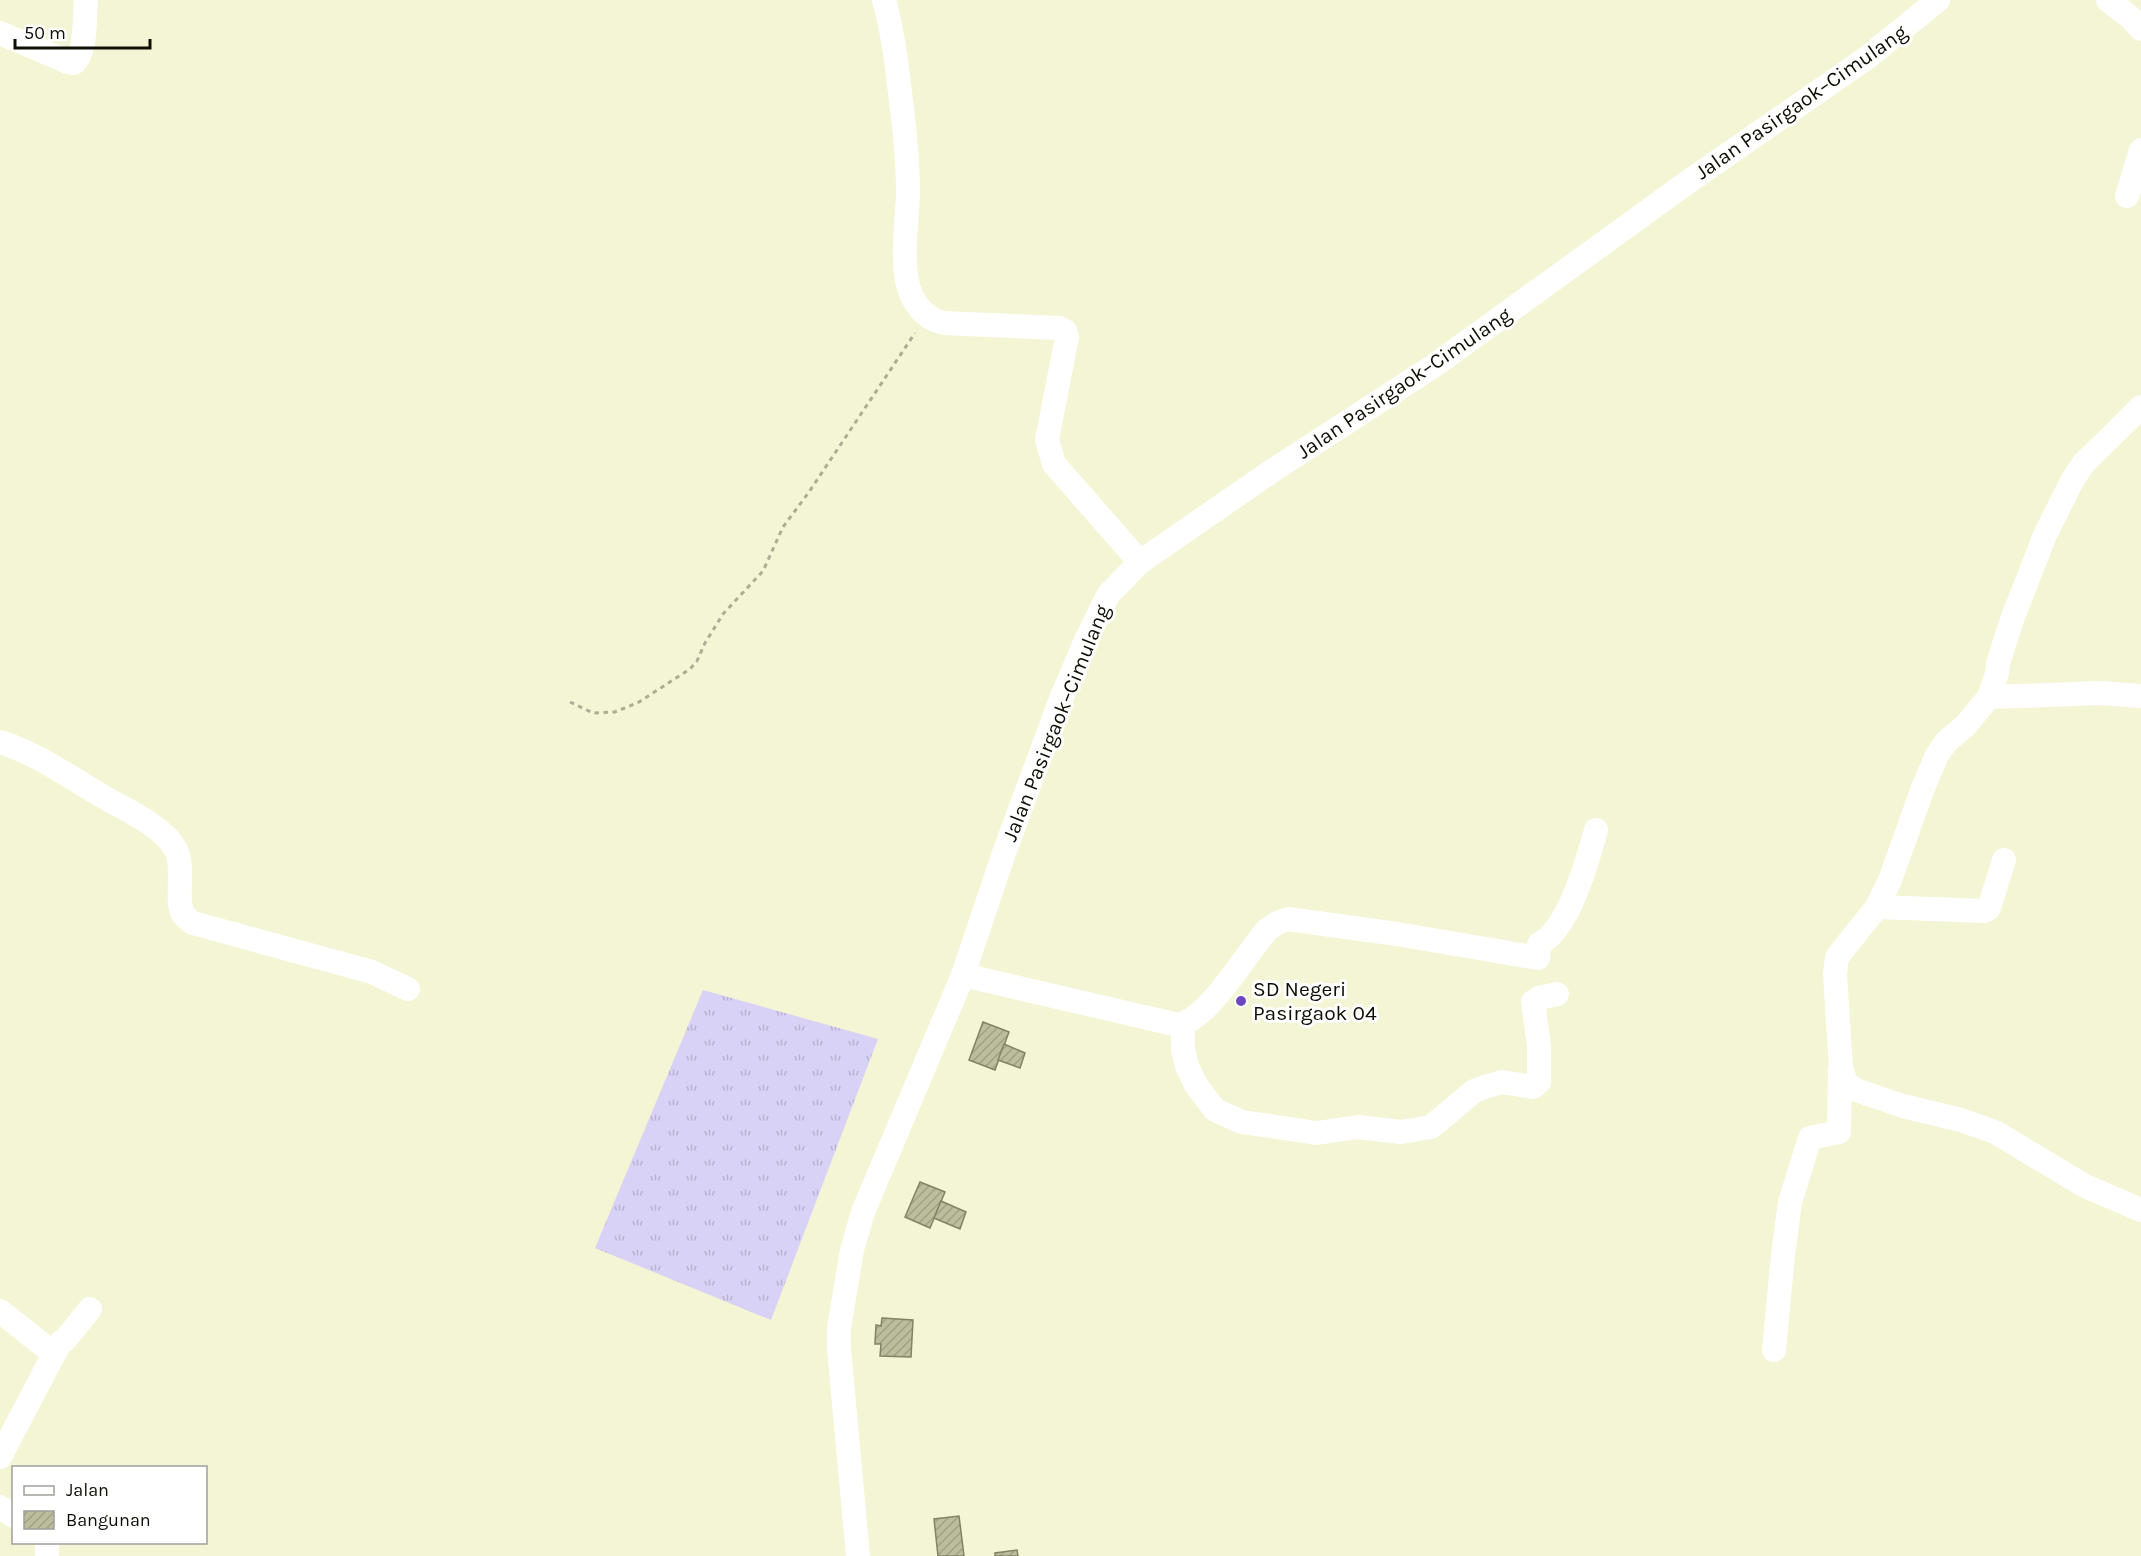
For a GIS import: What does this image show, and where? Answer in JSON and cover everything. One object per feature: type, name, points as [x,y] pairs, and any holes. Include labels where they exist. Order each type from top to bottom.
[{"type":"street","points":[[0,33],[74,63],[80,57],[86,0]]},
{"type":"street","points":[[884,0],[896,58],[907,158],[906,262],[908,282],[913,298],[927,316],[944,323],[1059,328],[1065,331],[1067,338],[1047,440],[1050,453],[1054,464],[1140,562]]},
{"type":"street","name":"Jalan Pasirgaok–Cimulang","points":[[858,1556],[839,1349],[841,1306],[852,1250],[863,1212],[963,975],[1004,853],[1061,699],[1108,595],[1140,562],[1263,477],[1445,358],[1688,182],[1860,63],[1938,0]]},
{"type":"street","points":[[2108,0],[2141,29]]},
{"type":"street","points":[[2127,196],[2141,150]]},
{"type":"street","points":[[1774,1350],[1790,1202],[1810,1138],[1839,1132],[1840,1060],[1836,960],[1839,953],[1877,907],[1890,880],[1937,755],[1946,741],[1966,725],[1989,697],[2021,596],[2045,535],[2072,481],[2083,464],[2141,407]]},
{"type":"street","points":[[1989,697],[2102,693],[2141,696]]},
{"type":"street","points":[[0,742],[31,753],[54,765],[155,828],[177,850],[182,913],[193,923],[372,972],[408,989]]},
{"type":"street","points":[[963,975],[1170,1024],[1183,1024],[1210,1003],[1267,930],[1288,919],[1538,957],[1539,944],[1551,935],[1577,891],[1596,830]]},
{"type":"street","points":[[1877,907],[1985,911],[1989,908],[2004,860]]},
{"type":"street","points":[[1183,1024],[1183,1050],[1187,1066],[1196,1085],[1215,1110],[1242,1122],[1317,1133],[1358,1127],[1401,1132],[1431,1127],[1474,1091],[1488,1086],[1502,1082],[1533,1087],[1537,1085],[1539,1082],[1539,1046],[1533,1002],[1539,998],[1557,994]]},
{"type":"street","points":[[1840,1060],[1844,1078],[1856,1090],[1903,1106],[1988,1129],[2085,1186],[2141,1210]]},
{"type":"street","points":[[0,1457],[61,1342],[90,1309]]},
{"type":"street","points":[[0,1311],[54,1354]]},
{"type":"path","points":[[570,702],[593,713],[615,712],[639,702],[690,669],[697,661],[723,614],[763,571],[792,513],[810,492],[927,316]]},
{"type":"green space","points":[[703,990],[878,1039],[771,1320],[595,1248]]},
{"type":"building","points":[[983,1022],[1009,1032],[995,1070],[969,1060]]},
{"type":"building","points":[[1004,1044],[1025,1053],[1020,1068],[998,1060]]},
{"type":"building","points":[[920,1182],[945,1192],[930,1228],[905,1217]]},
{"type":"building","points":[[941,1201],[966,1212],[960,1229],[934,1218]]},
{"type":"building","points":[[882,1318],[913,1320],[911,1357],[880,1356],[881,1344],[875,1344],[876,1325],[881,1326]]},
{"type":"building","points":[[959,1516],[964,1556],[938,1556],[934,1519]]},
{"type":"building","points":[[1017,1550],[1018,1556],[995,1556],[995,1553]]},
{"type":"place","name":"SD Negeri Pasirgaok 04","points":[[1241,1001]]}]
